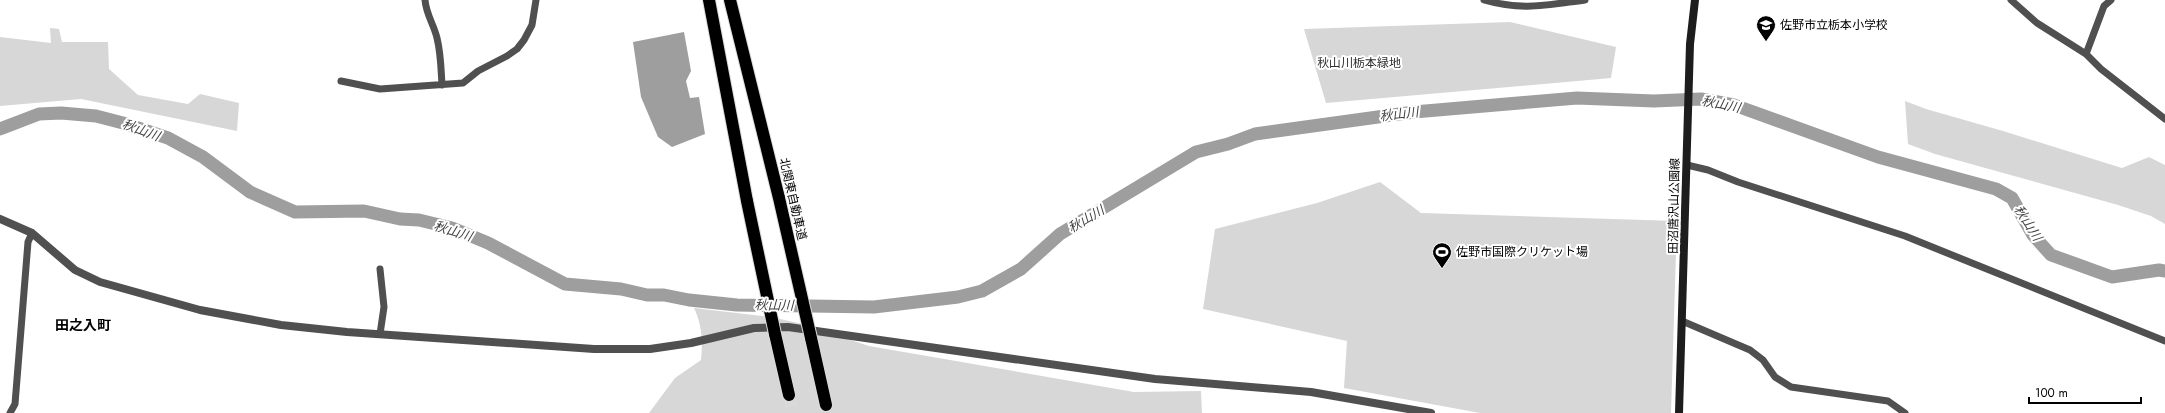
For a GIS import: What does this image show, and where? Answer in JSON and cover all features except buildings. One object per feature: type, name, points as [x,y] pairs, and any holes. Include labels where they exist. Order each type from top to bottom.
[{"type":"highway","points":[[709,0],[747,200],[789,395]]},
{"type":"highway","name":"北関東自動車道","points":[[730,0],[779,198],[826,405]]},
{"type":"main road","name":"田沼唐沢山公園線","points":[[1679,413],[1689,60],[1695,0]]},
{"type":"street","points":[[425,0],[427,12],[437,38],[442,85]]},
{"type":"street","points":[[341,81],[380,89],[463,83],[478,71],[517,49],[532,25],[536,0]]},
{"type":"street","points":[[1484,0],[1506,6],[1526,7],[1585,0]]},
{"type":"street","points":[[2012,0],[2037,23],[2086,54],[2101,69],[2165,119]]},
{"type":"street","points":[[2086,54],[2104,6],[2111,0]]},
{"type":"street","points":[[1687,165],[1708,170],[1738,182],[1905,236],[2165,341]]},
{"type":"street","points":[[0,219],[32,233],[75,270],[112,286],[200,310],[254,321],[311,329],[569,348],[650,349],[691,343],[754,328],[788,327],[1155,379],[1311,392],[1431,413]]},
{"type":"street","points":[[10,413],[15,404],[28,242],[32,233]]},
{"type":"street","points":[[380,269],[384,307],[380,334]]},
{"type":"street","points":[[1682,321],[1750,350],[1763,360],[1775,377],[1791,387],[1888,401],[1905,413]]},
{"type":"green space","name":"秋山川栃本緑地","points":[[1510,22],[1616,47],[1611,78],[1326,103],[1304,29]]},
{"type":"green space","points":[[50,28],[59,29],[62,42],[108,42],[109,69],[138,95],[188,104],[200,94],[239,103],[237,131],[81,99],[0,106],[0,37],[51,43]]},
{"type":"green space","points":[[1905,101],[1926,109],[2122,168],[2149,157],[2165,165],[2165,224],[2151,216],[2118,205],[1935,154],[1908,144]]},
{"type":"green space","name":"佐野市国際クリケット場","points":[[1380,182],[1421,213],[1677,221],[1671,413],[1480,413],[1344,388],[1347,341],[1203,309],[1215,229],[1317,203]]},
{"type":"green space","points":[[694,308],[771,317],[798,323],[869,346],[1134,392],[1201,391],[1202,413],[649,413],[675,378],[701,360],[701,333],[699,321]]},
{"type":"shaded area","points":[[684,32],[691,71],[686,81],[690,98],[699,97],[705,134],[672,147],[658,137],[641,97],[633,42]]},
{"type":"waterway","name":"秋山川","points":[[0,129],[39,114],[61,113],[96,116],[123,123],[168,138],[203,157],[250,192],[295,212],[364,211],[400,219],[419,220],[452,228],[488,243],[565,284],[621,289],[647,295],[664,295],[689,300],[737,305],[874,307],[958,297],[982,291],[1021,269],[1060,234],[1196,152],[1228,144],[1255,134],[1414,112],[1577,98],[1654,101],[1701,99],[1734,105],[1878,157],[1996,189],[2012,198],[2033,235],[2051,255],[2112,277],[2159,270],[2165,271]]},
{"type":"tunnel","points":[[789,395],[793,413]]},
{"type":"place","name":"佐野市立栃本小学校","points":[[1766,42]]},
{"type":"place","name":"佐野市国際クリケット場","points":[[1442,269]]},
{"type":"district","name":"田之入町","points":[[83,325]]}]
